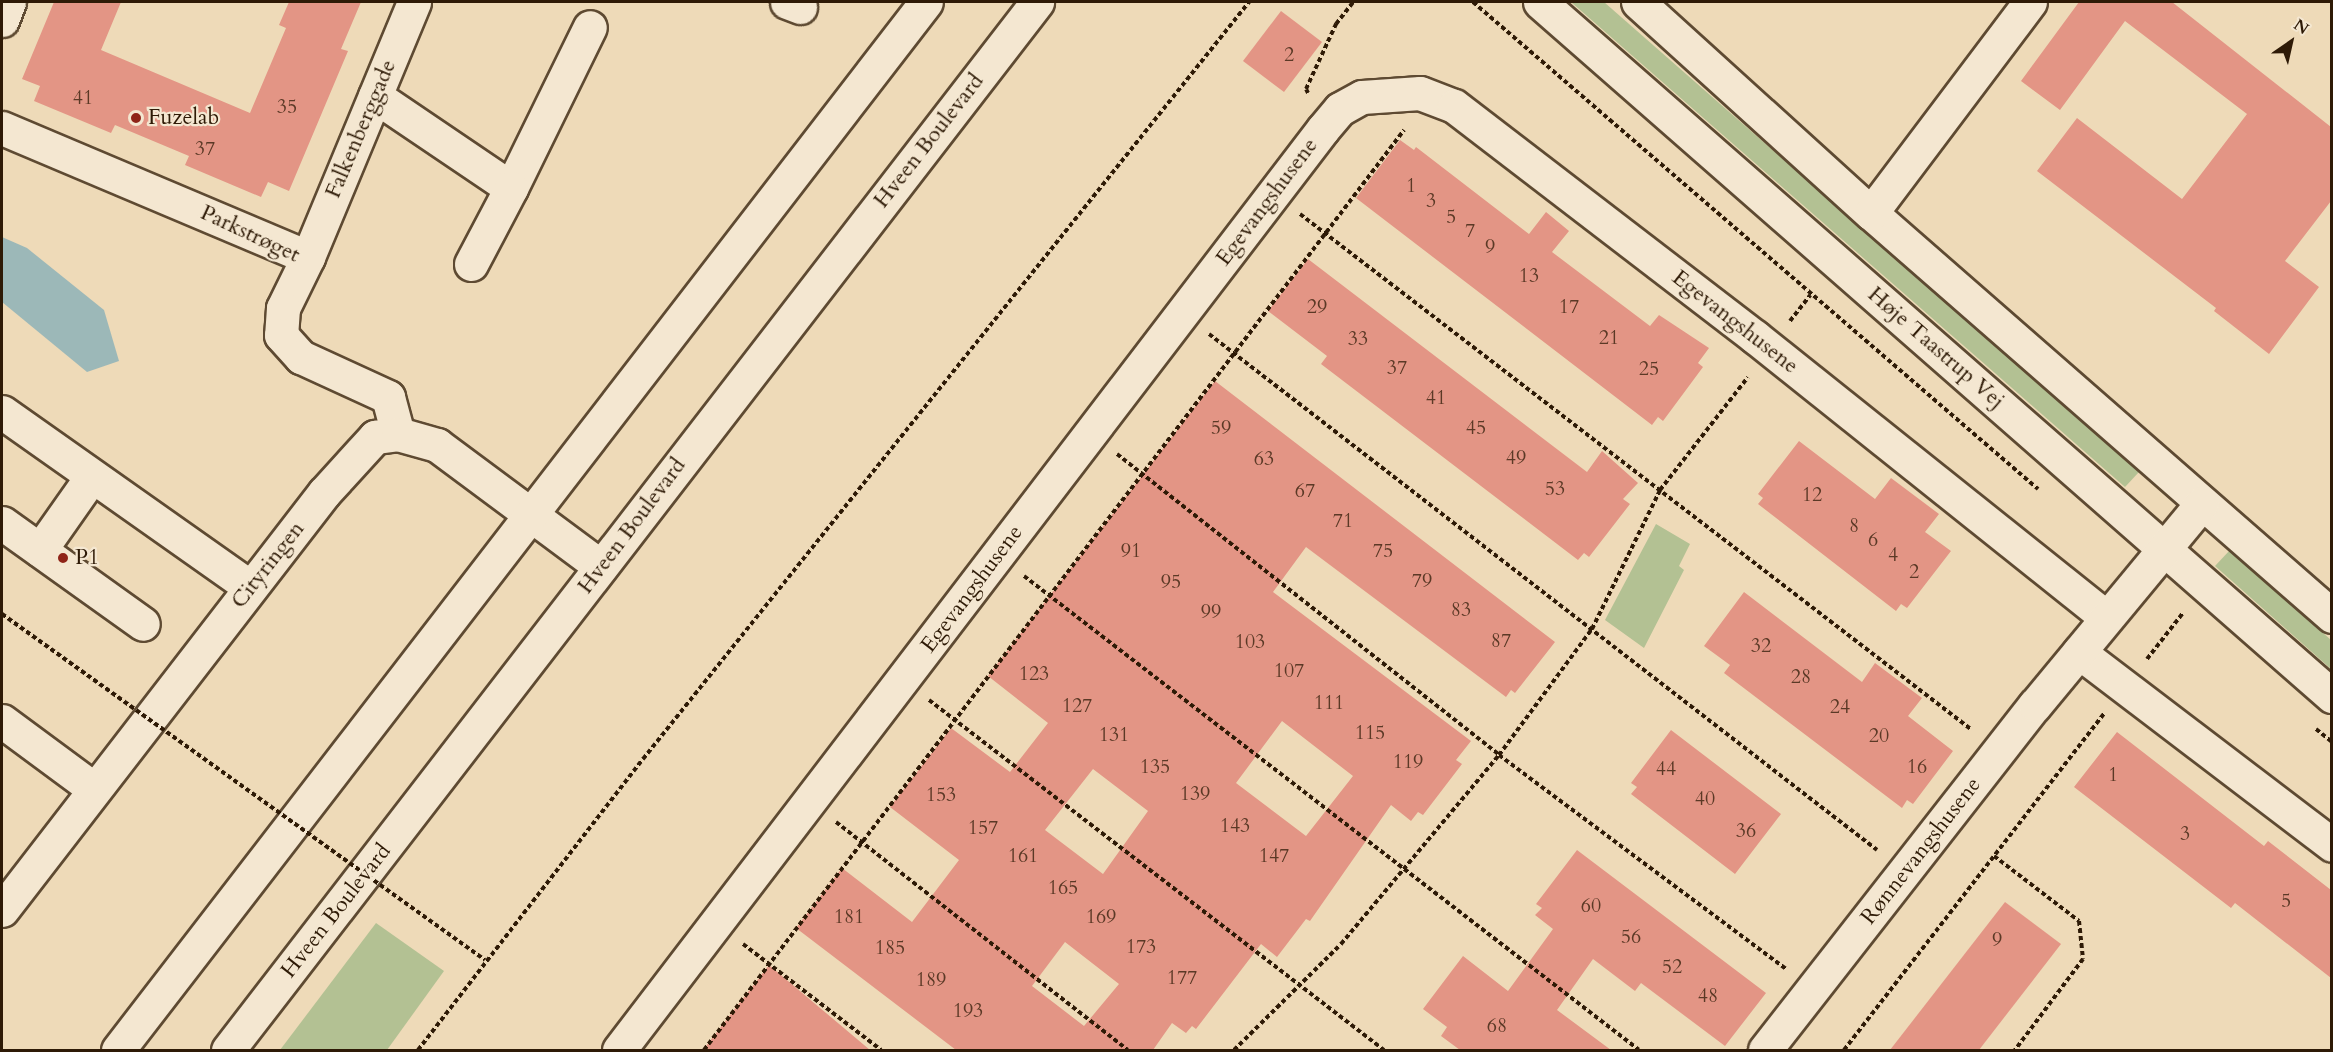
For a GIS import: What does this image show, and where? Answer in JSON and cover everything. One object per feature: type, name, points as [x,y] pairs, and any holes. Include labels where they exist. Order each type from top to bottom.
[{"type":"street","points":[[2,20],[9,2]]},
{"type":"street","name":"Falkenberggade","points":[[308,256],[414,2]]},
{"type":"street","points":[[118,1050],[926,2]]},
{"type":"street","name":"Hveen Boulevard","points":[[228,1050],[1037,2]]},
{"type":"street","name":"Høje Taastrup Vej","points":[[1540,2],[2331,696]]},
{"type":"street","points":[[1638,2],[1871,213],[2331,616]]},
{"type":"street","points":[[1871,213],[2030,2]]},
{"type":"street","points":[[471,264],[590,27]]},
{"type":"street","name":"Egevangshusene","points":[[619,1050],[1323,129],[1340,109],[1378,93],[1420,93],[1454,106],[1768,348],[2106,617]]},
{"type":"street","points":[[375,96],[511,188]]},
{"type":"street","name":"Parkstrøget","points":[[2,128],[308,256],[283,308],[281,335],[301,357],[388,397],[398,434]]},
{"type":"street","points":[[2,412],[250,587]]},
{"type":"street","points":[[398,434],[437,445],[601,567]]},
{"type":"street","name":"Cityringen","points":[[2,910],[324,493],[375,437],[398,434]]},
{"type":"street","points":[[40,550],[92,476]]},
{"type":"street","name":"Rønnevangshusene","points":[[1765,1050],[2106,617],[2202,503]]},
{"type":"street","points":[[2,523],[143,624]]},
{"type":"street","points":[[2079,652],[2331,845]]},
{"type":"street","points":[[2,721],[94,789]]},
{"type":"path","points":[[418,1050],[485,960],[1249,2]]},
{"type":"path","points":[[1323,129],[1306,88],[1336,24],[1353,2]]},
{"type":"path","points":[[1473,2],[1810,296],[2042,493]]},
{"type":"path","points":[[704,1050],[954,719],[1144,476],[1234,353],[1409,126]]},
{"type":"path","points":[[1274,193],[1999,751]]},
{"type":"path","points":[[1233,1050],[1300,986],[1404,870],[1499,755],[1592,629],[1660,490],[1810,296]]},
{"type":"path","points":[[1182,313],[1905,871]]},
{"type":"path","points":[[1090,433],[1499,755],[1813,989]]},
{"type":"path","points":[[997,556],[1639,1050]]},
{"type":"path","points":[[2140,576],[2192,621]]},
{"type":"path","points":[[1844,1050],[2183,613]]},
{"type":"path","points":[[2,614],[485,960]]},
{"type":"path","points":[[902,680],[1384,1050]]},
{"type":"path","points":[[2314,727],[2331,742]]},
{"type":"path","points":[[809,801],[1128,1050]]},
{"type":"path","points":[[1994,856],[2079,921],[2083,959],[2015,1050]]},
{"type":"path","points":[[716,923],[881,1050]]},
{"type":"green space","points":[[1571,2],[1604,2],[2139,472],[2125,487]]},
{"type":"green space","points":[[1656,524],[1690,544],[1679,566],[1684,570],[1644,648],[1605,620]]},
{"type":"green space","points":[[2230,550],[2331,640],[2331,669],[2215,566]]},
{"type":"green space","points":[[376,923],[444,971],[387,1050],[280,1050]]},
{"type":"water","points":[[2,237],[27,248],[104,310],[119,361],[87,372],[2,302]]},
{"type":"building","points":[[54,2],[121,2],[101,50],[250,113],[286,28],[279,25],[289,2],[361,2],[341,49],[348,51],[289,191],[268,182],[261,197],[185,165],[189,156],[115,125],[111,133],[34,101],[40,86],[22,79]]},
{"type":"building","points":[[2079,2],[2172,2],[2331,127],[2331,201],[2285,261],[2319,287],[2269,354],[2214,311],[2216,308],[2037,171],[2077,118],[2182,199],[2247,114],[2125,21],[2060,110],[2021,81]]},
{"type":"building","points":[[1281,11],[1322,42],[1284,92],[1243,61]]},
{"type":"building","points":[[1400,140],[1414,150],[1416,147],[1529,234],[1546,212],[1569,231],[1552,252],[1650,326],[1659,315],[1709,348],[1698,363],[1703,367],[1663,421],[1658,417],[1652,425],[1356,198]]},
{"type":"building","points":[[1308,259],[1587,472],[1602,451],[1638,483],[1623,499],[1630,504],[1589,557],[1584,553],[1578,560],[1321,364],[1327,356],[1268,311]]},
{"type":"building","points":[[1215,381],[1555,642],[1515,693],[1511,690],[1506,697],[1306,547],[1273,592],[1471,741],[1456,760],[1462,764],[1423,815],[1418,812],[1411,821],[1391,805],[1310,921],[1306,919],[1277,957],[1261,944],[1196,1029],[1192,1026],[1186,1033],[1172,1023],[1153,1050],[956,1050],[796,928],[842,868],[912,922],[959,860],[890,807],[951,728],[1010,772],[1048,723],[988,676]],"holes":[[[1282,721],[1353,776],[1306,836],[1236,783]],[[1093,769],[1148,811],[1103,874],[1045,830]],[[1065,942],[1119,984],[1084,1026],[1032,986]]]},
{"type":"building","points":[[1799,441],[1875,499],[1891,478],[1939,514],[1925,532],[1951,551],[1907,608],[1901,604],[1896,611],[1758,504],[1763,498],[1758,494]]},
{"type":"building","points":[[1744,592],[1862,682],[1875,663],[1922,698],[1908,716],[1953,751],[1913,804],[1907,800],[1902,808],[1724,673],[1730,665],[1704,646]]},
{"type":"building","points":[[1671,730],[1781,814],[1735,874],[1631,794],[1637,787],[1631,783]]},
{"type":"building","points":[[2117,732],[2264,846],[2268,841],[2331,890],[2331,978],[2235,903],[2231,908],[2074,787]]},
{"type":"building","points":[[1577,850],[1766,993],[1725,1046],[1641,983],[1635,991],[1593,959],[1557,1010],[1611,1050],[1460,1050],[1441,1036],[1447,1027],[1423,1009],[1463,956],[1508,991],[1553,929],[1535,915],[1542,908],[1536,904]]},
{"type":"building","points":[[2005,902],[2061,944],[1979,1050],[1890,1050]]},
{"type":"building","points":[[769,965],[870,1050],[703,1050]]},
{"type":"place","name":"Fuzelab","points":[[136,118]]},
{"type":"place","name":"P1","points":[[63,558]]}]
